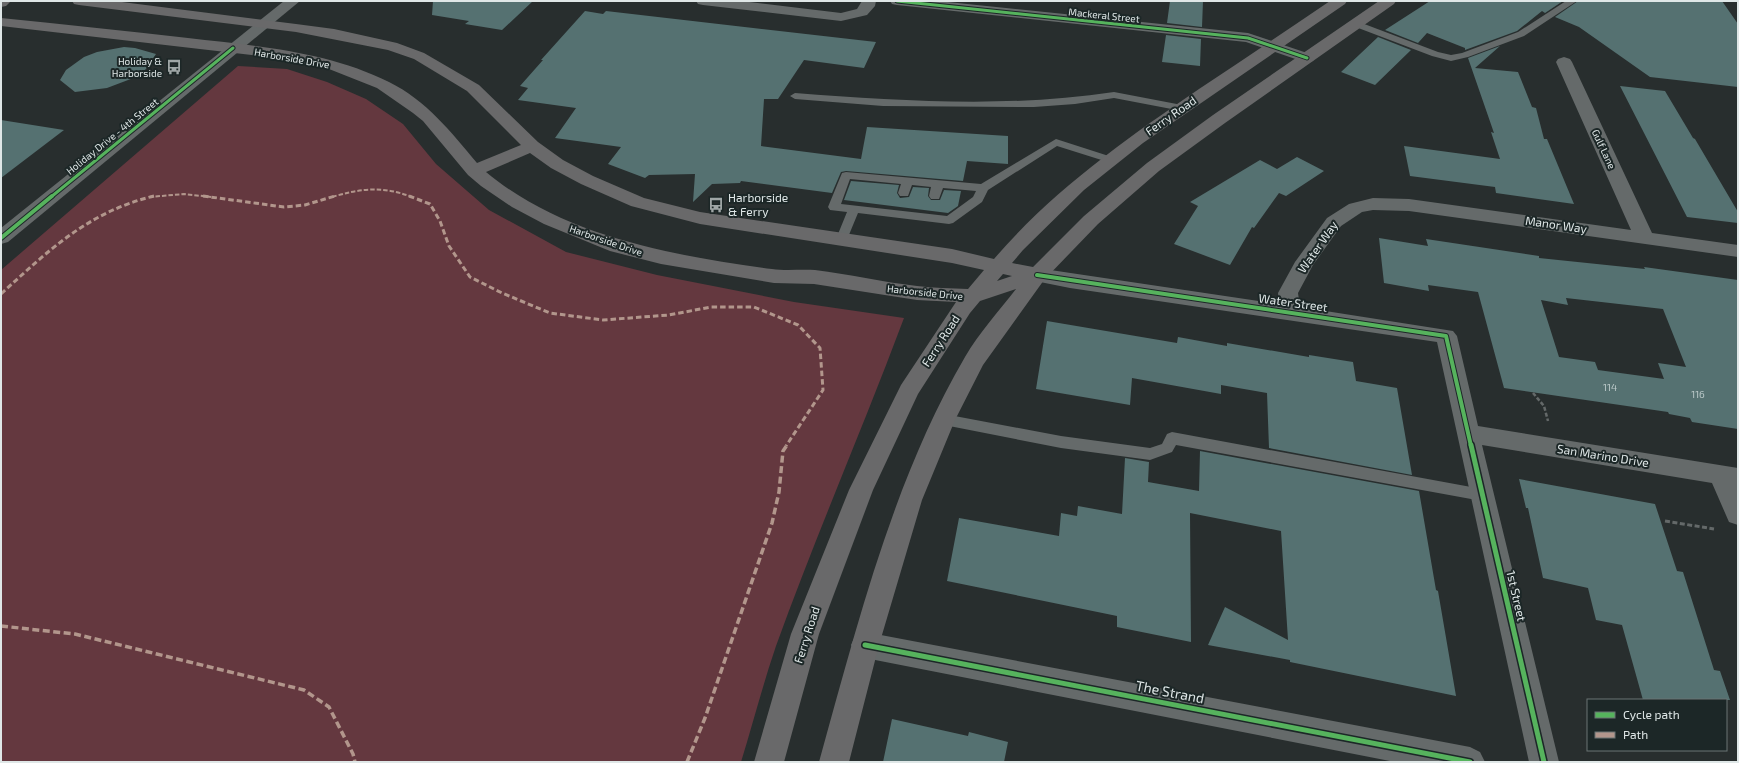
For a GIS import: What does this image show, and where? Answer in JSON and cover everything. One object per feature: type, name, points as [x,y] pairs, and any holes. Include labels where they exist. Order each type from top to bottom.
[{"type":"main road","points":[[79,1],[334,34],[392,46],[419,56],[454,75],[473,88],[532,146],[557,164],[617,194],[664,209],[734,224],[952,256],[1037,275]]},
{"type":"main road","name":"Ferry Road","points":[[769,762],[805,634],[861,490],[909,391],[963,308],[997,265],[1078,186],[1137,139],[1340,1]]},
{"type":"main road","points":[[834,762],[865,645],[910,500],[944,420],[974,361],[1037,275],[1091,220],[1153,167],[1219,118],[1389,1]]},
{"type":"main road","name":"Harborside Drive","points":[[1,22],[269,52],[333,64],[383,85],[401,96],[429,117],[474,171],[487,182],[519,203],[551,220],[582,233],[617,246],[661,257],[774,276],[814,277],[917,293],[973,296],[1037,275]]},
{"type":"main road","points":[[474,171],[532,146]]},
{"type":"street","name":"Holiday Drive - 4th Street","points":[[1,238],[110,147],[293,1]]},
{"type":"street","points":[[703,1],[841,17],[860,14],[868,7],[869,1]]},
{"type":"street","name":"Mackeral Street","points":[[897,1],[1248,38],[1307,58]]},
{"type":"street","name":"Gulf Lane","points":[[1564,62],[1644,237]]},
{"type":"street","name":"Manor Way","points":[[1373,204],[1410,205],[1738,251]]},
{"type":"street","name":"Water Way","points":[[1290,312],[1288,293],[1305,262],[1334,222],[1356,208],[1373,204]]},
{"type":"street","name":"Water Street","points":[[1037,275],[1446,336],[1468,434]]},
{"type":"street","name":"San Marino Drive","points":[[1468,434],[1729,477]]},
{"type":"street","name":"1st Street","points":[[1468,434],[1544,762]]},
{"type":"street","points":[[1729,477],[1738,515]]},
{"type":"street","name":"The Strand","points":[[865,645],[1470,762]]},
{"type":"lane","points":[[1356,24],[1435,54],[1451,58],[1465,55],[1521,34],[1572,1]]},
{"type":"lane","points":[[795,96],[883,103],[1034,104],[1074,101],[1114,95],[1182,108]]},
{"type":"lane","points":[[983,188],[908,181],[875,183],[846,175],[834,207],[854,209],[868,208],[931,215],[949,220],[978,199],[983,188],[1056,142],[1111,160]]},
{"type":"lane","points":[[904,193],[908,181]]},
{"type":"lane","points":[[935,196],[938,183]]},
{"type":"lane","points":[[842,239],[854,209]]},
{"type":"lane","points":[[944,420],[1061,442],[1150,454],[1167,448],[1172,438],[1482,495]]},
{"type":"path","points":[[1665,521],[1716,530]]},
{"type":"shaded area","points":[[238,66],[287,69],[327,82],[366,99],[403,124],[436,164],[489,210],[566,252],[657,275],[794,302],[904,318],[807,563],[776,646],[741,762],[1,762],[1,270]]},
{"type":"building","points":[[433,1],[533,1],[502,30],[465,24],[469,21],[432,15]]},
{"type":"building","points":[[1170,1],[1203,1],[1202,27],[1167,23]]},
{"type":"building","points":[[1430,1],[1563,1],[1545,13],[1542,11],[1517,31],[1465,50],[1465,48],[1427,33],[1418,43],[1385,30]]},
{"type":"building","points":[[1578,1],[1722,1],[1738,24],[1738,87],[1650,77],[1579,27],[1555,17]]},
{"type":"building","points":[[585,11],[603,14],[606,11],[876,42],[864,68],[804,60],[778,99],[764,99],[761,146],[861,159],[867,127],[1008,136],[1008,164],[967,161],[963,181],[846,171],[841,172],[832,193],[741,181],[740,183],[712,184],[693,202],[695,174],[649,175],[645,178],[608,164],[621,147],[555,138],[576,108],[518,100],[528,88],[520,86]]},
{"type":"building","points":[[1166,35],[1201,39],[1200,66],[1162,62]]},
{"type":"building","points":[[1378,37],[1411,50],[1375,85],[1341,72]]},
{"type":"building","points":[[1500,46],[1475,68],[1518,72],[1532,107],[1536,108],[1544,139],[1547,139],[1574,204],[1496,193],[1495,187],[1410,176],[1404,146],[1500,159],[1491,132],[1494,133],[1468,58]]},
{"type":"building","points":[[124,47],[135,48],[156,54],[146,69],[136,77],[107,88],[75,92],[60,80],[66,70],[84,57],[97,52]]},
{"type":"building","points":[[1620,86],[1665,91],[1738,212],[1738,223],[1687,217]]},
{"type":"building","points":[[1,120],[64,130],[1,178]]},
{"type":"building","points":[[1297,157],[1324,171],[1286,196],[1279,193],[1254,228],[1252,227],[1230,265],[1174,244],[1198,206],[1190,202],[1260,160],[1277,169]]},
{"type":"building","points":[[851,181],[899,185],[897,193],[900,198],[909,197],[913,187],[929,188],[928,196],[931,200],[940,200],[944,190],[961,191],[958,206],[948,213],[844,200]]},
{"type":"building","points":[[1379,238],[1428,246],[1426,239],[1539,256],[1539,258],[1645,269],[1644,267],[1738,280],[1738,429],[1692,422],[1690,418],[1669,414],[1668,412],[1504,388],[1478,292],[1428,285],[1429,291],[1384,283]],"holes":[[[1566,298],[1663,309],[1686,367],[1658,363],[1664,379],[1598,370],[1595,362],[1559,357],[1541,300],[1568,305]]]},
{"type":"building","points":[[1047,321],[1177,343],[1178,337],[1227,346],[1227,343],[1309,357],[1309,355],[1353,362],[1356,381],[1397,388],[1412,475],[1269,448],[1267,393],[1221,385],[1221,394],[1132,378],[1130,405],[1036,389]]},
{"type":"building","points":[[1200,451],[1419,491],[1456,696],[1290,662],[1290,660],[1208,645],[1225,607],[1288,640],[1281,531],[1190,513],[1191,642],[1117,627],[1117,616],[947,581],[959,518],[1059,536],[1061,513],[1077,516],[1078,506],[1122,514],[1125,458],[1149,462],[1148,482],[1199,491]]},
{"type":"building","points":[[1519,479],[1655,504],[1677,571],[1683,572],[1714,670],[1720,671],[1730,700],[1643,699],[1622,625],[1596,620],[1588,588],[1543,578],[1528,508],[1526,508]]},
{"type":"building","points":[[892,719],[968,736],[969,732],[1008,742],[1004,762],[883,762]]},
{"type":"marked path","points":[[1,294],[41,258],[84,225],[107,211],[131,201],[156,195],[184,194],[259,205],[284,207],[305,205],[345,193],[374,188],[399,192],[430,204],[440,221],[449,246],[470,277],[502,293],[550,313],[603,320],[669,315],[711,307],[754,307],[798,325],[820,348],[823,390],[783,451],[779,492],[772,523],[705,718],[687,762]]},
{"type":"marked path","points":[[1,626],[75,634],[304,690],[329,707],[353,754],[355,762]]},
{"type":"cycle path","points":[[897,1],[1248,38],[1307,58]]},
{"type":"cycle path","points":[[1,238],[233,48]]},
{"type":"cycle path","points":[[1037,275],[1446,336],[1544,762]]},
{"type":"cycle path","points":[[865,645],[1470,762]]},
{"type":"place","name":"Holiday & Harborside","points":[[174,67]]},
{"type":"place","name":"Harborside & Ferry","points":[[716,205]]}]
